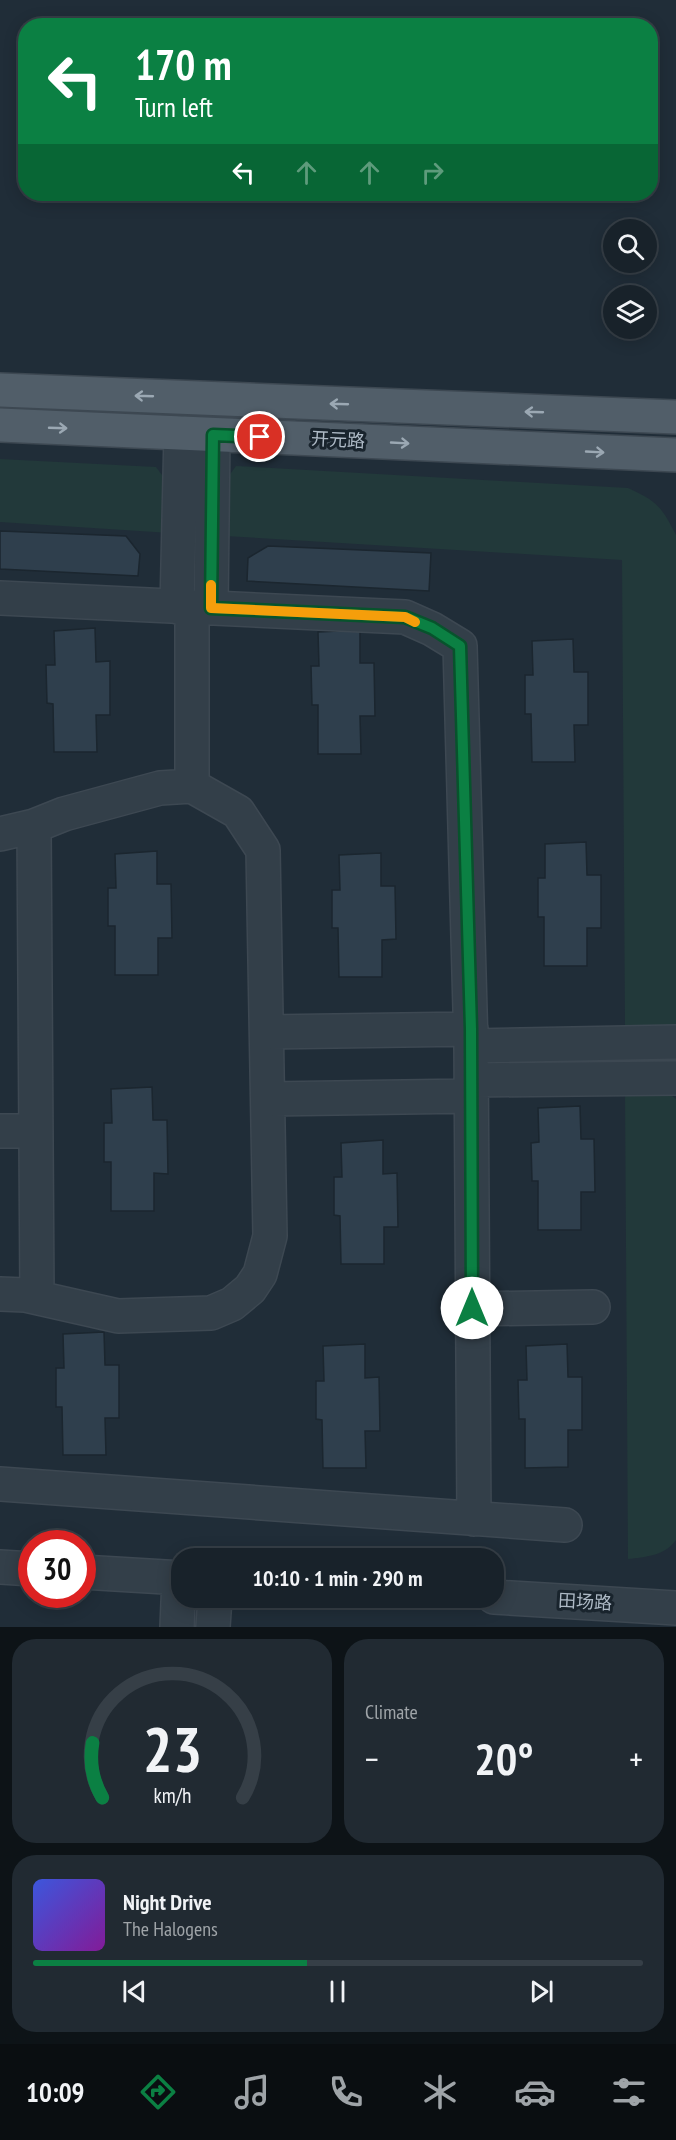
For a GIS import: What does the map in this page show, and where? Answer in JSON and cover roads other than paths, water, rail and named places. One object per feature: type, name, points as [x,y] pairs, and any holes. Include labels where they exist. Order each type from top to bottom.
[{"type":"main road","name":"开元路","points":[[0,390],[676,417]]},
{"type":"main road","name":"开元路","points":[[0,425],[676,455]]},
{"type":"street","points":[[181,433],[193,608],[192,786]]},
{"type":"street","points":[[193,608],[213,435]]},
{"type":"street","points":[[0,598],[405,617],[432,628],[460,646],[471,1037],[474,1519]]},
{"type":"street","points":[[0,834],[160,788],[192,786],[238,812],[263,850],[270,1236],[260,1274],[250,1289],[232,1304],[211,1313],[118,1316],[37,1298],[0,1294]]},
{"type":"street","points":[[34,826],[37,1298]]},
{"type":"street","points":[[267,1032],[676,1042]]},
{"type":"street","points":[[268,1099],[676,1078]]},
{"type":"street","points":[[0,1131],[36,1131]]},
{"type":"street","points":[[472,1308],[593,1307]]},
{"type":"street","points":[[0,1484],[565,1525]]},
{"type":"street","points":[[0,1567],[18,1568]]},
{"type":"street","points":[[96,1573],[171,1577]]},
{"type":"street","name":"田场路","points":[[504,1598],[676,1608]]},
{"type":"street","points":[[177,1627],[178,1608]]},
{"type":"street","points":[[213,1627],[214,1608]]}]
